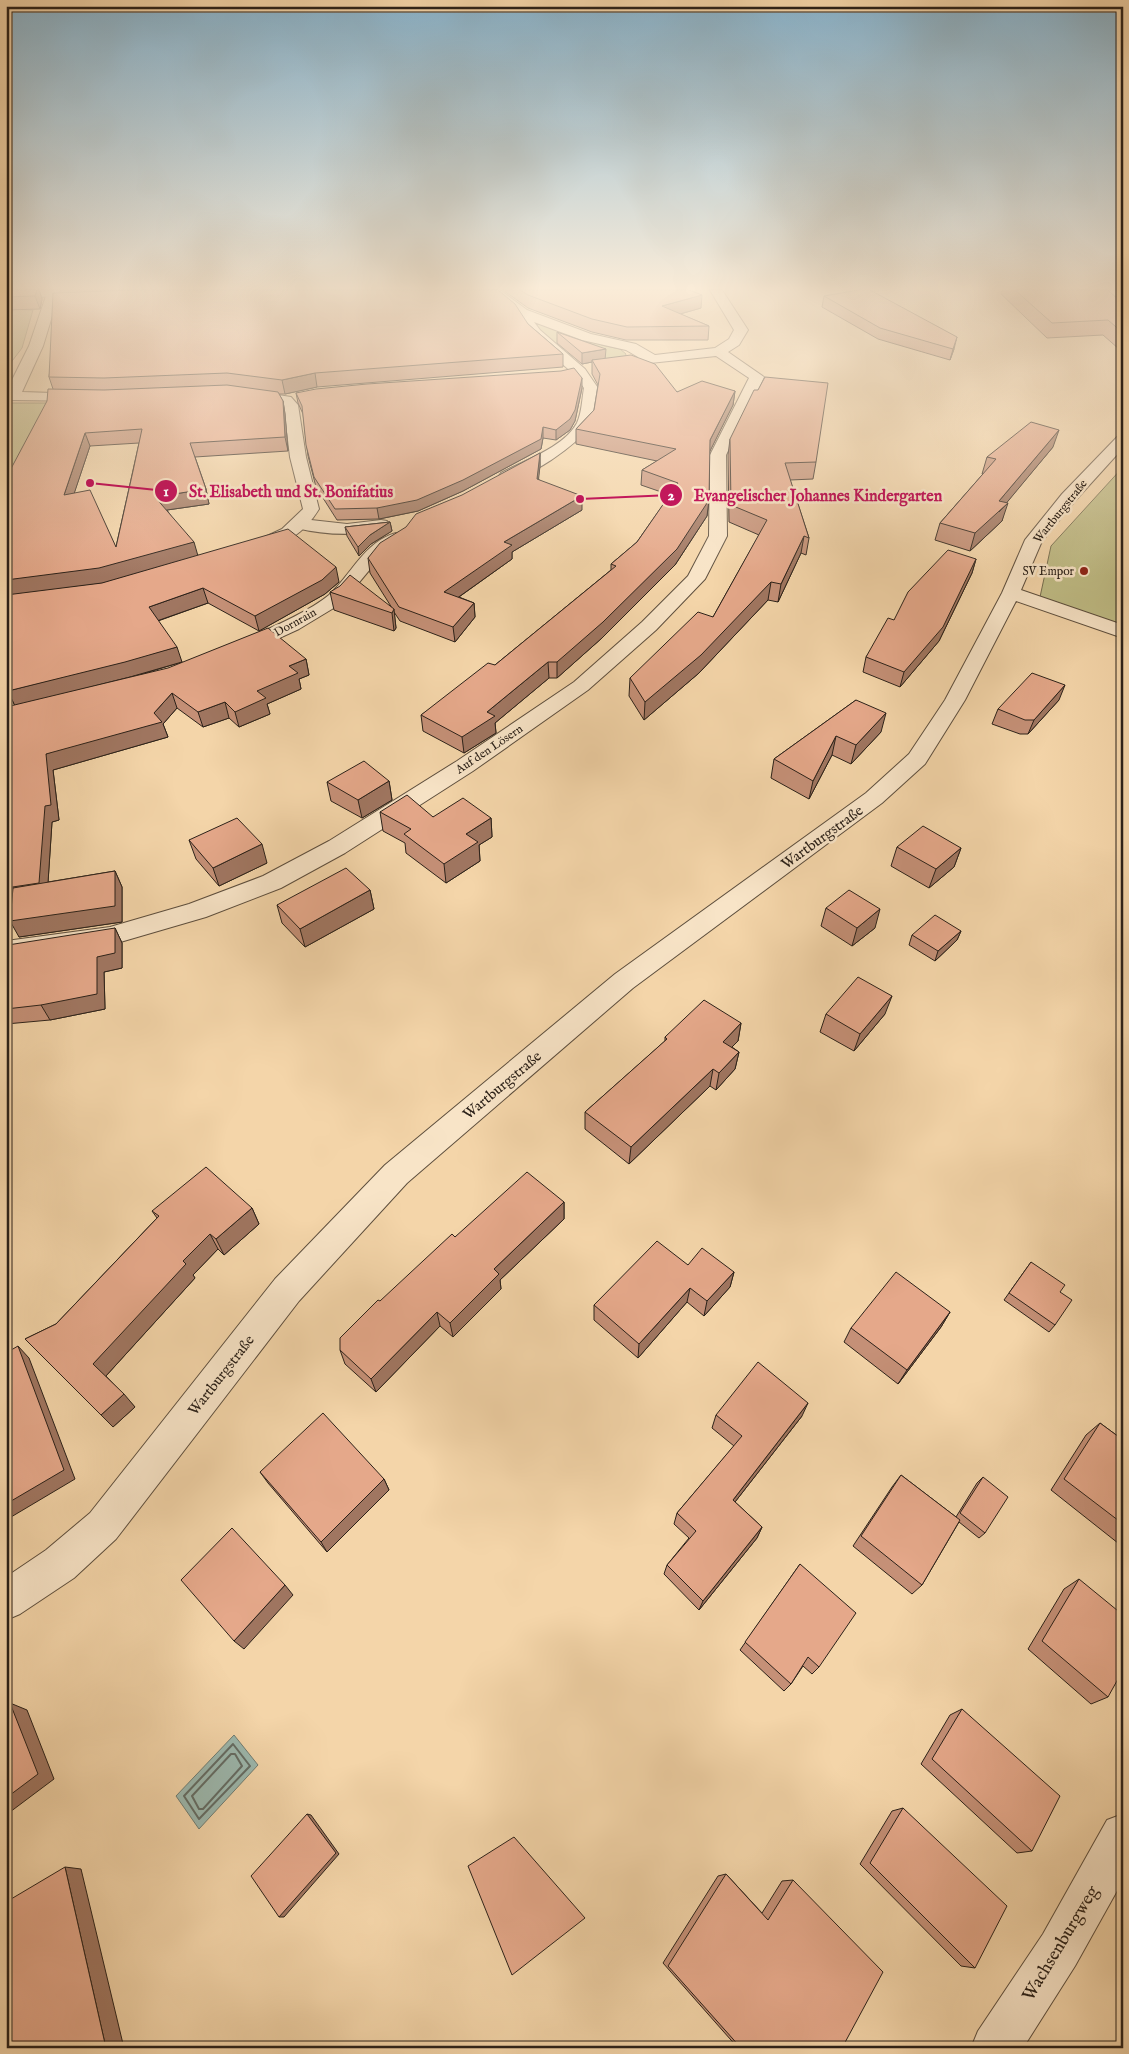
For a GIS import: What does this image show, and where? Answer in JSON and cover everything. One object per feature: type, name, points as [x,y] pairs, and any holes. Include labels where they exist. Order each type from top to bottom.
[{"type":"street","points":[[491,484],[558,448],[575,436],[584,424],[591,386]]},
{"type":"street","name":"Auf den Lösern","points":[[6,951],[110,936],[197,911],[272,882],[337,847],[449,776],[581,686],[649,626],[696,580],[718,536],[718,455],[753,386]]},
{"type":"street","points":[[230,393],[292,398],[291,405],[294,414],[298,457],[311,509],[302,524],[283,536],[245,550]]},
{"type":"street","points":[[9,396],[99,398]]},
{"type":"street","name":"Wartburgstraße","points":[[6,1600],[60,1564],[104,1526],[287,1290],[396,1174],[624,981],[874,798],[917,759],[955,700],[1011,593],[1034,540],[1068,498],[1123,439]]},
{"type":"street","name":"Dornrain","points":[[226,654],[292,625],[335,599],[375,552],[401,535],[406,523],[355,528],[302,524]]},
{"type":"street","points":[[355,528],[367,547],[375,552]]},
{"type":"street","points":[[1011,593],[1123,632]]},
{"type":"street","name":"Wachsenburgweg","points":[[995,2048],[1059,1950],[1123,1836]]},
{"type":"shaded area","points":[[6,403],[59,403],[6,500]]},
{"type":"shaded area","name":"SV Empor","points":[[1123,467],[1123,625],[1040,597],[1051,546]]},
{"type":"water","points":[[234,1735],[258,1765],[199,1829],[176,1796]]},
{"type":"building","points":[[233,386],[278,392],[283,401],[285,437],[190,443],[206,489],[155,497],[194,542],[99,568],[6,580],[6,478],[47,401],[48,389],[104,390]],"holes":[[[142,429],[116,547],[90,490],[64,495],[85,433]]]},
{"type":"building","points":[[348,386],[580,386],[575,410],[570,419],[556,430],[543,427],[541,439],[463,480],[417,500],[377,508],[335,509],[314,477],[306,445],[302,406],[296,393]]},
{"type":"building","points":[[598,386],[672,386],[677,392],[691,386],[718,386],[735,391],[710,440],[709,500],[677,549],[603,622],[557,662],[548,662],[487,712],[495,716],[462,737],[421,715],[488,663],[495,665],[616,566],[611,564],[637,542],[678,483],[642,470],[676,449],[576,429],[594,410]]},
{"type":"building","points":[[760,386],[828,386],[816,462],[785,463],[809,538],[804,536],[781,584],[771,582],[701,655],[645,702],[630,678],[698,612],[713,617],[767,520],[731,505],[730,439],[754,390],[758,390]]},
{"type":"building","points":[[1031,422],[1059,430],[999,501],[1008,503],[975,533],[940,523],[996,459],[987,457]]},
{"type":"building","points":[[540,453],[537,479],[582,496],[504,542],[512,545],[444,592],[474,603],[453,627],[399,607],[368,558],[380,543],[406,527],[416,514],[462,495]]},
{"type":"building","points":[[390,522],[370,535],[358,547],[345,527]]},
{"type":"building","points":[[288,529],[336,567],[322,580],[255,616],[203,588],[149,607],[177,647],[8,691],[6,683],[6,595],[102,583]]},
{"type":"building","points":[[948,550],[976,559],[943,627],[904,672],[866,657],[888,618],[894,620],[908,592]]},
{"type":"building","points":[[350,575],[394,609],[392,613],[330,592],[340,586]]},
{"type":"building","points":[[268,628],[306,659],[289,666],[298,673],[257,691],[266,698],[235,712],[225,702],[198,712],[172,693],[154,713],[162,722],[46,754],[51,805],[45,806],[39,883],[6,888],[6,707],[168,668]]},
{"type":"building","points":[[1032,673],[1065,685],[1034,720],[1025,720],[998,709]]},
{"type":"building","points":[[856,700],[886,713],[856,745],[836,736],[813,781],[774,759]]},
{"type":"building","points":[[364,761],[389,781],[358,800],[327,782]]},
{"type":"building","points":[[407,795],[433,817],[463,798],[491,818],[466,834],[478,842],[444,864],[404,834],[411,829],[380,812]]},
{"type":"building","points":[[237,818],[262,844],[213,868],[189,840]]},
{"type":"building","points":[[923,826],[961,848],[936,869],[897,847]]},
{"type":"building","points":[[346,868],[370,890],[300,929],[277,905]]},
{"type":"building","points":[[115,871],[115,906],[10,921],[13,888]]},
{"type":"building","points":[[849,890],[880,909],[857,928],[826,908]]},
{"type":"building","points":[[935,915],[961,931],[938,951],[912,935]]},
{"type":"building","points":[[115,928],[115,953],[97,957],[97,994],[41,1005],[6,1009],[8,945]]},
{"type":"building","points":[[858,977],[892,996],[860,1034],[826,1014]]},
{"type":"building","points":[[704,1000],[741,1023],[723,1042],[739,1052],[719,1073],[713,1069],[631,1147],[585,1112],[667,1039],[665,1037]]},
{"type":"building","points":[[206,1167],[252,1208],[216,1239],[210,1234],[183,1261],[186,1264],[93,1364],[124,1394],[101,1415],[25,1339],[56,1324],[159,1216],[152,1211]]},
{"type":"building","points":[[527,1172],[564,1202],[494,1269],[499,1274],[450,1323],[437,1312],[371,1379],[340,1350],[340,1338],[378,1300],[380,1301],[452,1234],[455,1237]]},
{"type":"building","points":[[657,1241],[688,1265],[702,1248],[734,1272],[707,1301],[690,1288],[639,1344],[594,1305]]},
{"type":"building","points":[[1031,1262],[1065,1285],[1060,1292],[1072,1300],[1055,1325],[1009,1293]]},
{"type":"building","points":[[896,1272],[950,1312],[907,1370],[851,1328]]},
{"type":"building","points":[[18,1346],[64,1470],[6,1504],[6,1353]]},
{"type":"building","points":[[758,1362],[808,1403],[733,1500],[762,1527],[703,1601],[667,1565],[696,1531],[677,1513],[742,1436],[716,1415]]},
{"type":"building","points":[[323,1413],[384,1479],[321,1542],[260,1472]]},
{"type":"building","points":[[1100,1423],[1123,1440],[1123,1524],[1064,1479]]},
{"type":"building","points":[[901,1475],[960,1520],[922,1585],[861,1536]]},
{"type":"building","points":[[983,1477],[1008,1497],[985,1533],[960,1513]]},
{"type":"building","points":[[232,1528],[285,1585],[234,1641],[181,1580]]},
{"type":"building","points":[[800,1564],[856,1613],[819,1667],[808,1657],[791,1684],[745,1642]]},
{"type":"building","points":[[1079,1579],[1123,1615],[1123,1670],[1108,1697],[1042,1641]]},
{"type":"building","points":[[10,1703],[38,1774],[6,1798],[6,1706]]},
{"type":"building","points":[[962,1709],[1060,1796],[1032,1851],[932,1759]]},
{"type":"building","points":[[903,1808],[1007,1906],[975,1968],[870,1863]]},
{"type":"building","points":[[307,1814],[336,1853],[279,1917],[251,1876]]},
{"type":"building","points":[[514,1837],[585,1918],[512,1975],[468,1866]]},
{"type":"building","points":[[65,1867],[106,2048],[6,2048],[6,1977],[11,1974],[6,1952],[6,1902]]},
{"type":"building","points":[[726,1874],[768,1920],[793,1880],[883,1972],[842,2048],[741,2048],[668,1966]]},
{"type":"place","name":"St. Elisabeth und St. Bonifatius","points":[[90,483]]},
{"type":"place","name":"Evangelischer Johannes Kindergarten","points":[[580,499]]},
{"type":"place","name":"SV Empor","points":[[1084,571]]}]
